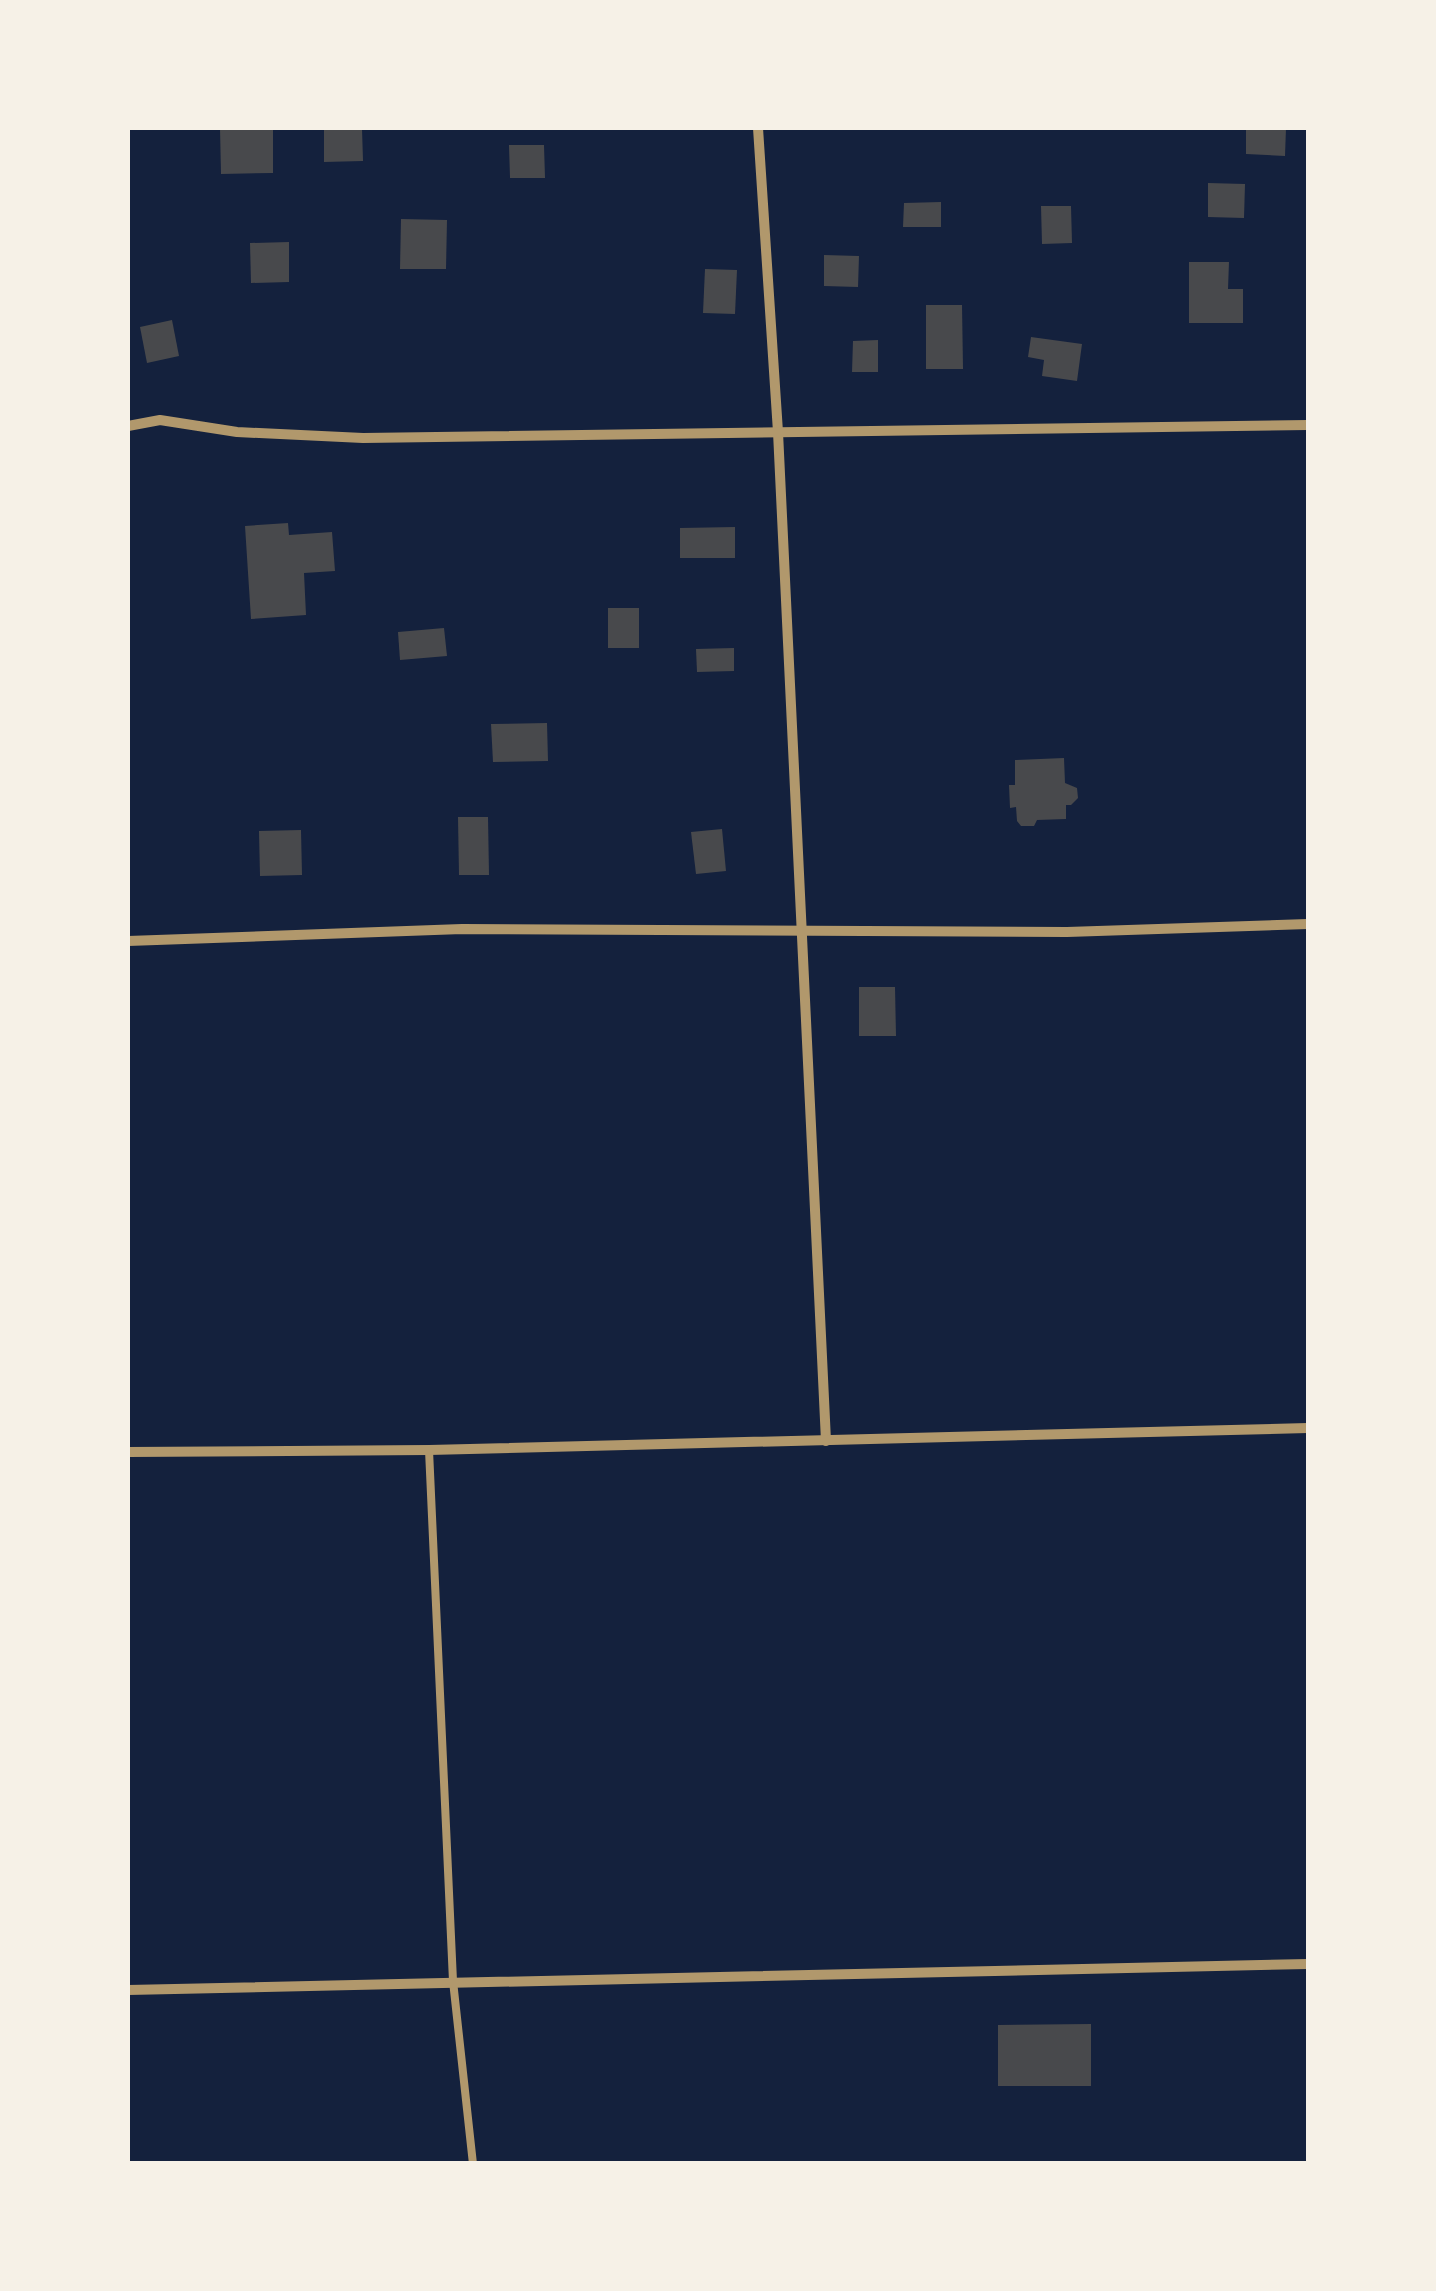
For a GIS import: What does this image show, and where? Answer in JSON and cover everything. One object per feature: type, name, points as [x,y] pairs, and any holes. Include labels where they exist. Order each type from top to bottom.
[{"type":"street","points":[[758,128],[778,432],[826,1440]]},
{"type":"street","points":[[128,426],[160,420],[238,432],[364,438],[1308,425]]},
{"type":"street","points":[[128,941],[462,930],[1066,932],[1308,924]]},
{"type":"street","points":[[128,1452],[429,1450],[1308,1428]]},
{"type":"street","points":[[128,1990],[1308,1964]]},
{"type":"lane","points":[[429,1450],[454,1980],[474,2164]]},
{"type":"building","points":[[220,128],[273,128],[273,173],[221,174]]},
{"type":"building","points":[[324,128],[362,128],[363,161],[324,162]]},
{"type":"building","points":[[1246,128],[1286,128],[1285,156],[1246,154]]},
{"type":"building","points":[[509,145],[544,145],[545,178],[510,178]]},
{"type":"building","points":[[1208,183],[1245,184],[1244,218],[1208,217]]},
{"type":"building","points":[[941,202],[941,227],[903,227],[904,203]]},
{"type":"building","points":[[1041,206],[1071,206],[1072,243],[1042,244]]},
{"type":"building","points":[[401,219],[447,220],[446,269],[400,269]]},
{"type":"building","points":[[289,242],[289,282],[251,283],[250,243]]},
{"type":"building","points":[[824,255],[859,256],[858,287],[824,286]]},
{"type":"building","points":[[1189,262],[1229,262],[1228,289],[1243,289],[1243,323],[1189,323]]},
{"type":"building","points":[[705,269],[737,270],[735,314],[703,313]]},
{"type":"building","points":[[926,305],[962,305],[963,369],[926,369]]},
{"type":"building","points":[[172,320],[179,356],[147,363],[140,327]]},
{"type":"building","points":[[1031,337],[1082,344],[1077,381],[1042,376],[1044,360],[1028,357]]},
{"type":"building","points":[[878,340],[878,372],[852,372],[853,341]]},
{"type":"building","points":[[288,523],[289,535],[332,532],[335,571],[304,573],[306,615],[251,619],[245,526]]},
{"type":"building","points":[[735,527],[735,558],[680,558],[680,528]]},
{"type":"building","points":[[608,608],[639,608],[639,648],[608,648]]},
{"type":"building","points":[[444,628],[447,656],[400,660],[398,632]]},
{"type":"building","points":[[734,648],[734,671],[697,672],[696,649]]},
{"type":"building","points":[[547,723],[548,761],[493,762],[491,724]]},
{"type":"building","points":[[1064,758],[1065,783],[1077,788],[1078,798],[1066,805],[1066,819],[1037,820],[1034,826],[1021,826],[1016,807],[1010,808],[1009,785],[1015,785],[1015,760]]},
{"type":"building","points":[[458,817],[488,817],[489,875],[459,875]]},
{"type":"building","points":[[722,829],[726,871],[696,874],[691,832]]},
{"type":"building","points":[[301,830],[302,875],[260,876],[259,831]]},
{"type":"building","points":[[859,987],[895,987],[896,1036],[859,1036]]},
{"type":"building","points":[[1091,2024],[1091,2086],[998,2086],[998,2025]]}]
